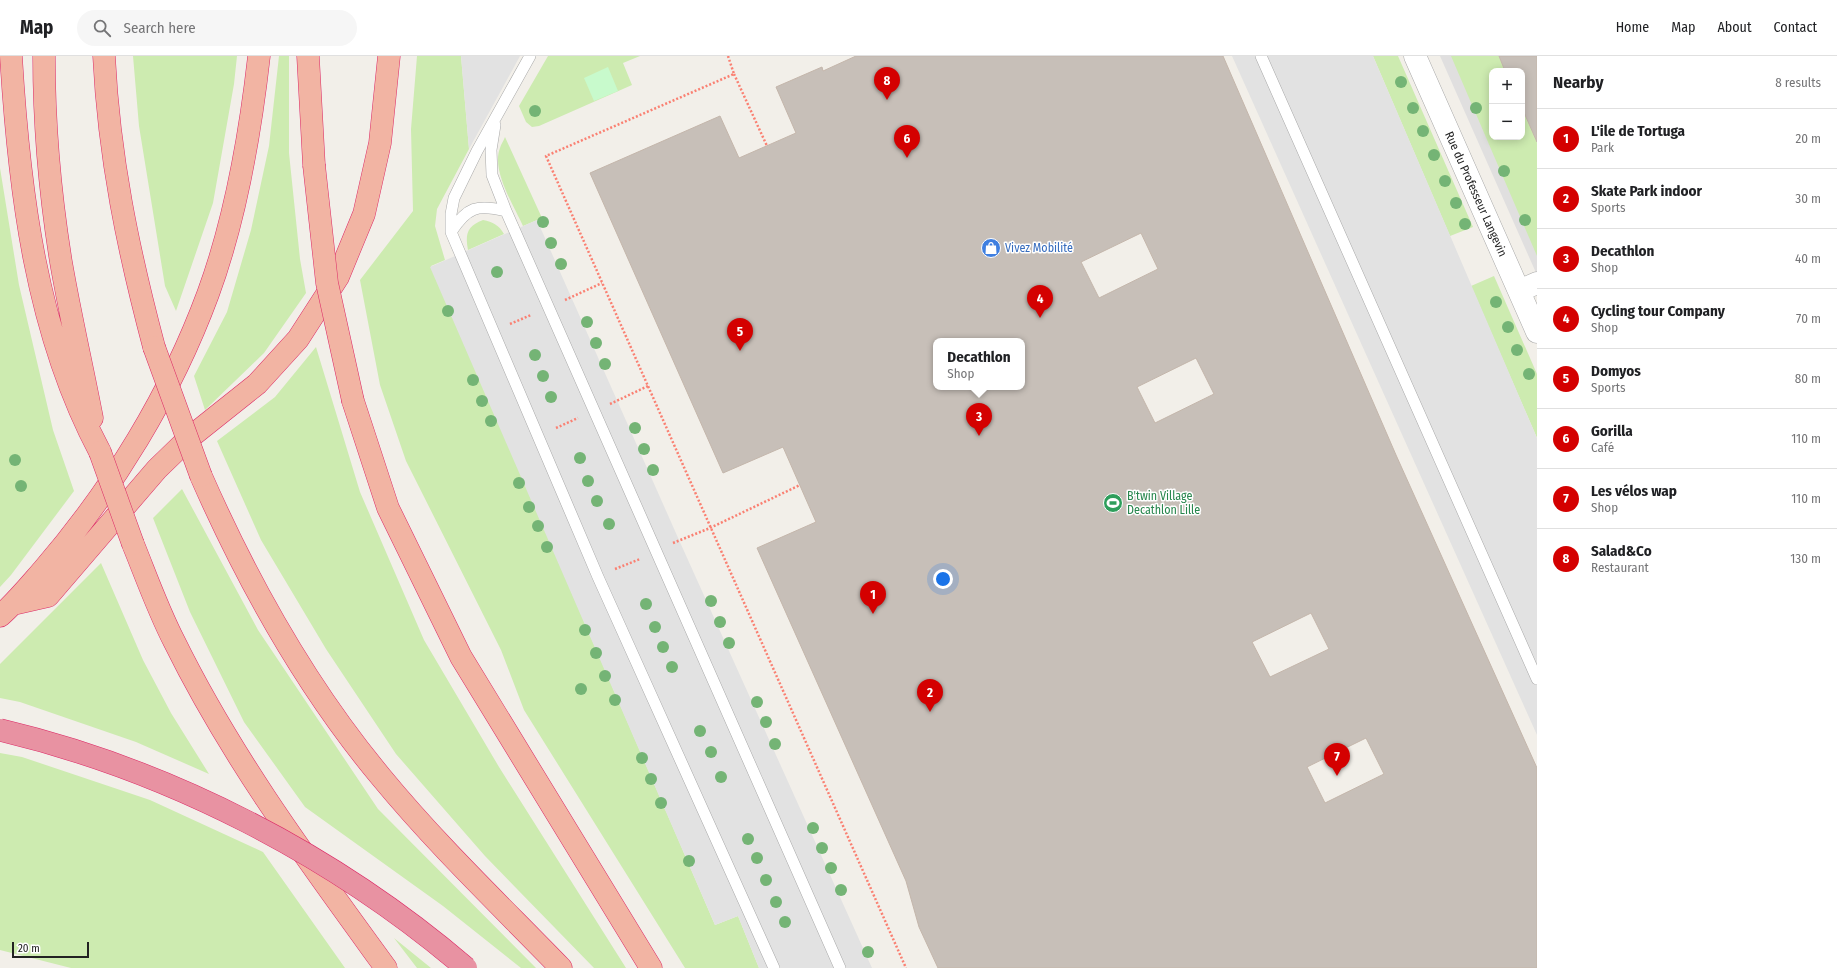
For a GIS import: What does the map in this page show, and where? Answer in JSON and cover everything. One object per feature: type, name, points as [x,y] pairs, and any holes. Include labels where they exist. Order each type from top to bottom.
[{"type":"highway","points":[[11,56],[26,209],[47,312],[56,347],[69,387],[82,419],[100,452]]},
{"type":"highway","points":[[44,56],[46,132],[55,217],[72,320],[100,452],[133,544],[174,641],[237,755],[280,823],[386,968]]},
{"type":"highway","points":[[104,56],[110,135],[118,192],[126,238],[154,347],[201,476],[238,556],[298,663],[350,738],[380,777],[488,895],[561,968]]},
{"type":"highway","points":[[7,610],[65,544],[122,466],[148,421],[190,338],[208,294],[239,183],[247,142],[259,56]]},
{"type":"highway","points":[[308,56],[314,165],[327,283],[353,401],[388,508],[461,658],[651,968]]},
{"type":"highway","points":[[314,165],[316,56]]},
{"type":"highway","points":[[7,610],[48,596],[157,469],[188,439],[257,384],[298,339],[338,277],[364,214],[380,143],[389,56]]},
{"type":"highway","points":[[0,730],[68,748],[107,761],[180,791],[244,821],[284,842],[367,892],[415,926],[466,968]]},
{"type":"street","name":"Rue du Professeur Langevin","points":[[1415,56],[1528,287],[1537,332]]},
{"type":"lane","points":[[530,56],[477,151],[454,198],[451,214],[451,232],[598,577],[774,968]]},
{"type":"lane","points":[[1261,56],[1537,679]]},
{"type":"lane","points":[[497,117],[491,150],[492,175],[506,211],[840,968]]},
{"type":"lane","points":[[451,232],[462,216],[474,210],[489,207],[506,211]]},
{"type":"path","points":[[734,56],[729,57],[734,74],[767,146]]},
{"type":"path","points":[[734,74],[546,156],[906,968]]},
{"type":"path","points":[[598,577],[710,528],[800,485]]},
{"type":"shaded area","points":[[461,56],[520,56],[469,149]]},
{"type":"shaded area","points":[[1232,56],[1373,56],[1537,438],[1537,735]]},
{"type":"shaded area","points":[[1440,56],[1537,56],[1537,275]]},
{"type":"shaded area","points":[[537,220],[679,540],[872,968],[759,968],[738,916],[715,925],[430,267]]},
{"type":"green space","points":[[133,56],[237,56],[234,84],[213,203],[176,311],[165,286],[139,126]]},
{"type":"green space","points":[[279,56],[289,56],[289,153],[300,259],[306,293],[264,353],[205,410],[194,376],[227,312],[251,230],[269,146]]},
{"type":"green space","points":[[417,56],[461,56],[469,149],[437,209],[435,226],[445,260],[431,266],[715,925],[738,916],[759,968],[685,968],[524,710],[501,650],[406,461],[380,385],[360,280],[413,211],[411,129]]},
{"type":"green space","points":[[548,56],[640,56],[623,63],[632,85],[539,126],[532,127],[526,122],[519,106]]},
{"type":"green space","points":[[1373,56],[1398,56],[1473,227],[1450,236]]},
{"type":"green space","points":[[1451,56],[1499,56],[1504,68],[1489,68],[1489,140],[1525,140],[1525,115],[1537,142],[1537,256]]},
{"type":"green space","points":[[608,67],[618,91],[594,101],[584,78]]},
{"type":"green space","points":[[505,137],[542,218],[523,226],[509,198],[501,177],[498,157],[500,147]]},
{"type":"green space","points":[[0,168],[19,285],[53,430],[74,491],[11,575],[0,587]]},
{"type":"green space","points":[[483,220],[495,224],[504,234],[468,250],[468,231],[473,225]]},
{"type":"green space","points":[[1494,276],[1537,374],[1537,438],[1471,286]]},
{"type":"green space","points":[[316,347],[360,492],[424,640],[499,767],[626,968],[594,968],[485,856],[396,754],[326,649],[261,540],[217,441],[275,397]]},
{"type":"green space","points":[[182,489],[258,630],[378,809],[536,968],[521,968],[443,906],[305,807],[244,722],[190,612],[153,518]]},
{"type":"green space","points":[[101,563],[143,660],[171,713],[209,774],[136,742],[20,702],[0,698],[0,664]]},
{"type":"green space","points":[[0,753],[22,757],[150,800],[263,852],[345,968],[71,968],[0,950]]},
{"type":"green space","points":[[394,938],[431,968],[417,968]]},
{"type":"building","name":"B'twin Village Decathlon Lille","points":[[856,56],[1223,56],[1396,455],[1537,768],[1537,968],[938,968],[919,927],[906,881],[757,548],[816,522],[783,447],[723,473],[590,173],[720,116],[739,158],[796,133],[776,87],[822,67],[823,71]]},
{"type":"building","points":[[1499,56],[1537,56],[1537,142],[1525,115],[1525,68],[1504,68]]},
{"type":"building","points":[[1141,233],[1158,269],[1099,298],[1081,262]]},
{"type":"building","points":[[1196,358],[1214,394],[1155,423],[1137,387]]},
{"type":"building","points":[[1311,613],[1329,649],[1270,677],[1252,642]]},
{"type":"building","points":[[1366,738],[1384,774],[1325,803],[1307,767]]},
{"type":"place","name":"Salad&Co","points":[[887,100]]},
{"type":"place","name":"Gorilla","points":[[907,158]]},
{"type":"place","name":"Vivez Mobilité","points":[[991,248]]},
{"type":"place","name":"Cycling tour Company","points":[[1040,318]]},
{"type":"place","name":"Domyos","points":[[740,351]]},
{"type":"place","name":"Decathlon","points":[[979,436]]},
{"type":"place","name":"B'twin Village Decathlon Lille","points":[[1113,503]]},
{"type":"place","name":"L'ile de Tortuga","points":[[873,614]]},
{"type":"place","name":"Skate Park indoor","points":[[930,712]]},
{"type":"place","name":"Les vélos wap","points":[[1337,776]]}]
